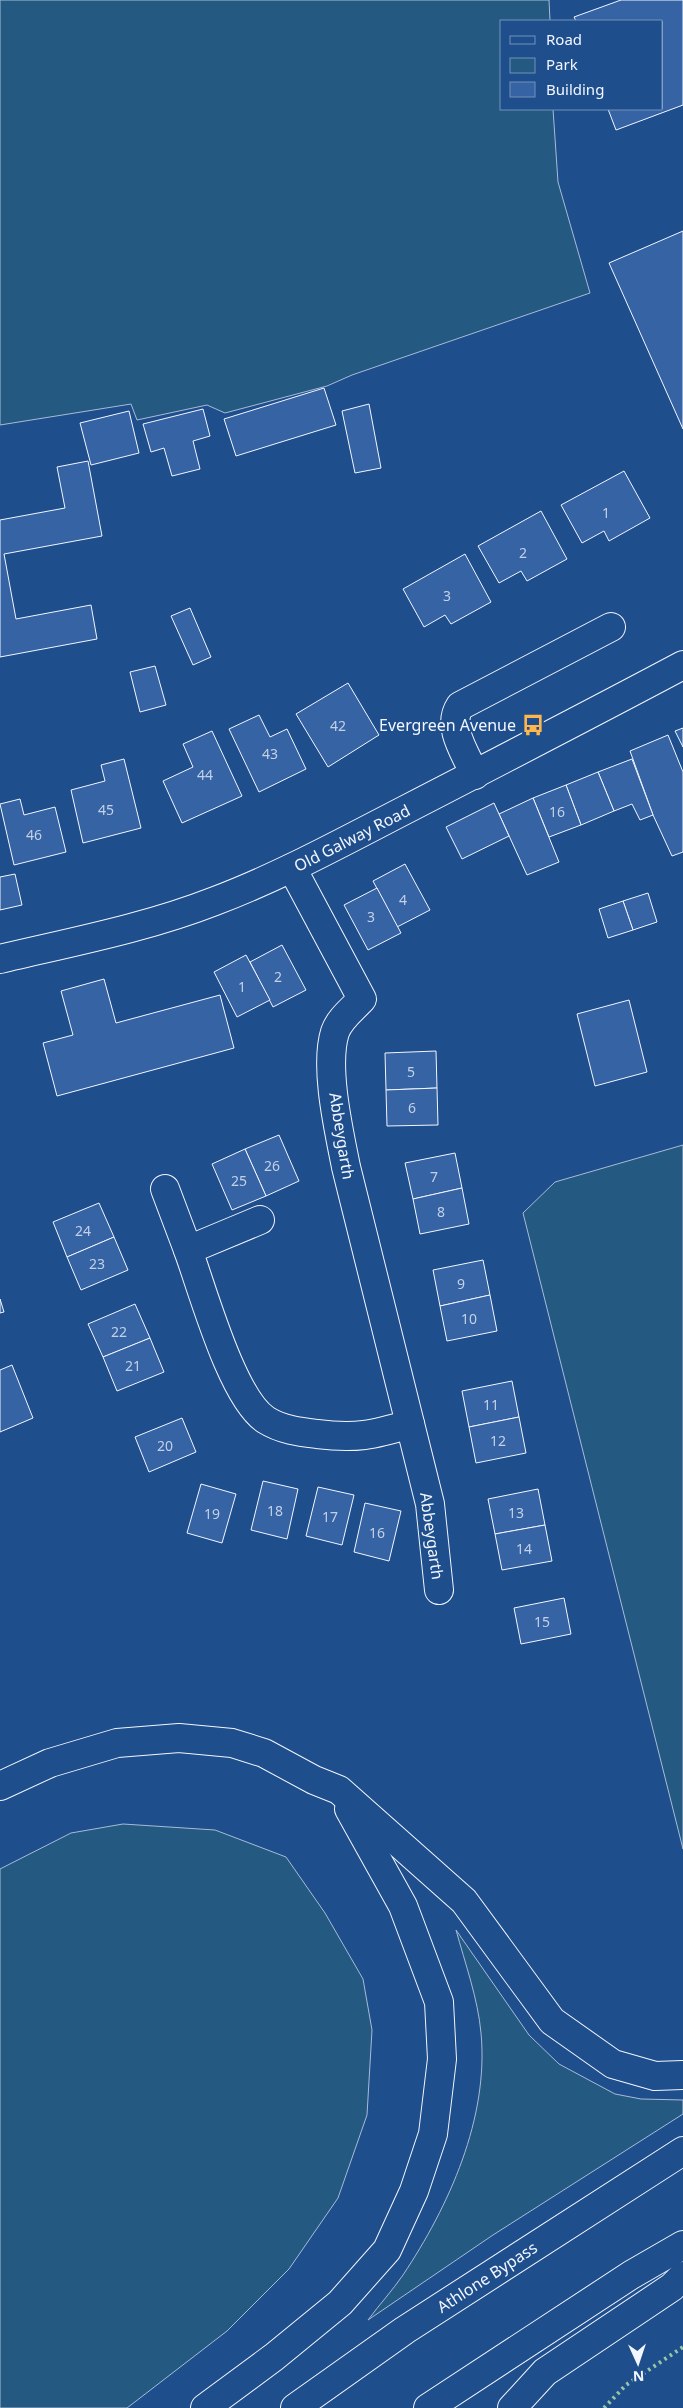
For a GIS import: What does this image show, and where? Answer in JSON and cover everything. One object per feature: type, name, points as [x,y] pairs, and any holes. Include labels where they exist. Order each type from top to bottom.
[{"type":"main road","points":[[475,775],[454,726],[455,714],[460,706],[611,627]]},
{"type":"main road","name":"Old Galway Road","points":[[0,959],[194,909],[292,868],[475,775],[683,665]]},
{"type":"main road","name":"Abbeygarth","points":[[292,868],[362,999],[345,1016],[336,1031],[332,1058],[336,1113],[346,1167],[430,1504],[439,1590]]},
{"type":"main road","points":[[165,1189],[236,1384],[252,1406],[266,1420],[282,1428],[354,1436],[370,1436],[410,1424]]},
{"type":"main road","points":[[188,1250],[260,1220]]},
{"type":"main road","points":[[0,1786],[50,1764],[116,1742],[179,1738],[232,1743],[264,1753],[314,1780],[339,1790],[464,1901],[552,2021],[613,2064],[655,2076],[683,2075]]},
{"type":"main road","points":[[204,2408],[274,2357],[340,2303],[387,2250],[414,2190],[433,2134],[442,2060],[440,2002],[403,1906],[339,1790]]},
{"type":"main road","name":"Athlone Bypass","points":[[296,2408],[405,2330],[683,2152]]},
{"type":"main road","points":[[428,2408],[631,2275],[683,2245]]},
{"type":"main road","points":[[512,2408],[545,2372],[672,2287],[683,2276]]},
{"type":"green space","points":[[0,0],[549,0],[550,20],[500,20],[500,110],[553,110],[558,182],[590,293],[352,375],[327,386],[225,413],[207,405],[137,420],[131,404],[0,425]]},
{"type":"green space","points":[[683,1145],[683,1849],[523,1213],[555,1182]]},
{"type":"green space","points":[[123,1824],[215,1830],[286,1857],[325,1913],[363,1979],[372,2030],[367,2115],[338,2198],[289,2269],[227,2331],[127,2408],[0,2408],[0,1869],[71,1833]]},
{"type":"green space","points":[[456,1930],[529,2035],[559,2064],[615,2094],[641,2099],[683,2100],[683,2114],[493,2235],[368,2320],[403,2275],[436,2220],[450,2191],[472,2129],[479,2097],[482,2065],[481,2033],[474,1994]]},
{"type":"building","points":[[621,0],[683,0],[683,105],[616,130],[608,110],[663,110],[663,20],[576,20],[574,17]]},
{"type":"building","points":[[683,231],[683,429],[609,263]]},
{"type":"building","points":[[324,388],[336,425],[236,456],[224,419]]},
{"type":"building","points":[[369,404],[381,468],[355,473],[342,411]]},
{"type":"building","points":[[203,409],[210,436],[193,441],[200,469],[172,476],[164,448],[151,452],[143,424]]},
{"type":"building","points":[[129,411],[139,453],[91,465],[80,423]]},
{"type":"building","points":[[88,461],[102,536],[4,554],[16,619],[91,605],[97,639],[0,657],[0,520],[65,508],[57,467]]},
{"type":"building","points":[[624,471],[650,518],[609,541],[604,531],[582,543],[561,505]]},
{"type":"building","points":[[541,511],[567,559],[527,581],[521,571],[499,583],[478,546]]},
{"type":"building","points":[[465,554],[491,602],[451,624],[445,615],[424,627],[403,589]]},
{"type":"building","points":[[190,608],[211,657],[193,665],[171,616]]},
{"type":"building","points":[[155,666],[166,705],[140,712],[130,672]]},
{"type":"building","points":[[348,683],[379,735],[328,767],[296,714]]},
{"type":"building","points":[[259,715],[270,737],[287,729],[306,769],[259,792],[229,729]]},
{"type":"building","points":[[683,728],[683,747],[675,731]]},
{"type":"building","points":[[212,731],[242,796],[182,823],[163,781],[193,767],[183,744]]},
{"type":"building","points":[[668,735],[683,772],[683,852],[672,856],[653,815],[630,751]]},
{"type":"building","points":[[124,759],[141,828],[83,843],[71,790],[105,781],[101,765]]},
{"type":"building","points":[[632,759],[653,815],[640,820],[632,804],[614,811],[598,772]]},
{"type":"building","points":[[598,772],[614,811],[581,825],[566,785]]},
{"type":"building","points":[[566,785],[581,825],[549,837],[533,798]]},
{"type":"building","points":[[533,798],[559,862],[527,875],[499,814]]},
{"type":"building","points":[[20,799],[24,815],[55,807],[66,852],[14,865],[0,804]]},
{"type":"building","points":[[494,803],[509,836],[462,859],[446,827]]},
{"type":"building","points":[[405,864],[430,910],[397,927],[373,881]]},
{"type":"building","points":[[15,874],[22,905],[0,910],[0,877]]},
{"type":"building","points":[[377,888],[401,933],[368,950],[344,905]]},
{"type":"building","points":[[648,893],[657,922],[633,930],[623,901]]},
{"type":"building","points":[[623,901],[633,930],[608,938],[599,909]]},
{"type":"building","points":[[282,945],[306,990],[273,1007],[250,962]]},
{"type":"building","points":[[246,955],[270,1000],[237,1017],[214,972]]},
{"type":"building","points":[[104,979],[116,1023],[220,995],[234,1048],[57,1096],[43,1043],[73,1035],[61,991]]},
{"type":"building","points":[[629,1000],[647,1072],[595,1086],[577,1014]]},
{"type":"building","points":[[436,1051],[437,1088],[386,1090],[385,1053]]},
{"type":"building","points":[[437,1088],[438,1125],[387,1126],[386,1090]]},
{"type":"building","points":[[279,1135],[299,1181],[266,1196],[245,1149]]},
{"type":"building","points":[[245,1149],[266,1196],[232,1210],[212,1164]]},
{"type":"building","points":[[455,1153],[462,1188],[413,1199],[405,1163]]},
{"type":"building","points":[[462,1188],[469,1224],[420,1234],[413,1199]]},
{"type":"building","points":[[99,1203],[114,1237],[67,1257],[53,1222]]},
{"type":"building","points":[[114,1237],[128,1270],[81,1290],[67,1257]]},
{"type":"building","points":[[483,1260],[490,1295],[440,1306],[433,1270]]},
{"type":"building","points":[[490,1295],[497,1331],[447,1341],[440,1306]]},
{"type":"building","points":[[0,1299],[4,1312],[0,1313]]},
{"type":"building","points":[[135,1304],[150,1338],[103,1357],[88,1324]]},
{"type":"building","points":[[150,1338],[164,1372],[117,1391],[103,1357]]},
{"type":"building","points":[[12,1365],[33,1418],[0,1432],[0,1370]]},
{"type":"building","points":[[512,1381],[519,1417],[469,1427],[462,1391]]},
{"type":"building","points":[[519,1417],[526,1453],[476,1463],[469,1427]]},
{"type":"building","points":[[182,1418],[196,1452],[149,1472],[135,1437]]},
{"type":"building","points":[[263,1481],[298,1489],[287,1539],[251,1530]]},
{"type":"building","points":[[201,1484],[236,1494],[222,1543],[187,1533]]},
{"type":"building","points":[[318,1487],[354,1495],[342,1545],[306,1536]]},
{"type":"building","points":[[538,1489],[545,1525],[495,1534],[488,1499]]},
{"type":"building","points":[[365,1503],[401,1511],[389,1561],[354,1552]]},
{"type":"building","points":[[545,1525],[552,1561],[502,1570],[495,1534]]},
{"type":"building","points":[[564,1598],[571,1634],[521,1644],[514,1608]]},
{"type":"hedge","points":[[604,2408],[626,2385],[683,2347]]},
{"type":"place","name":"Evergreen Avenue","points":[[533,725]]}]
